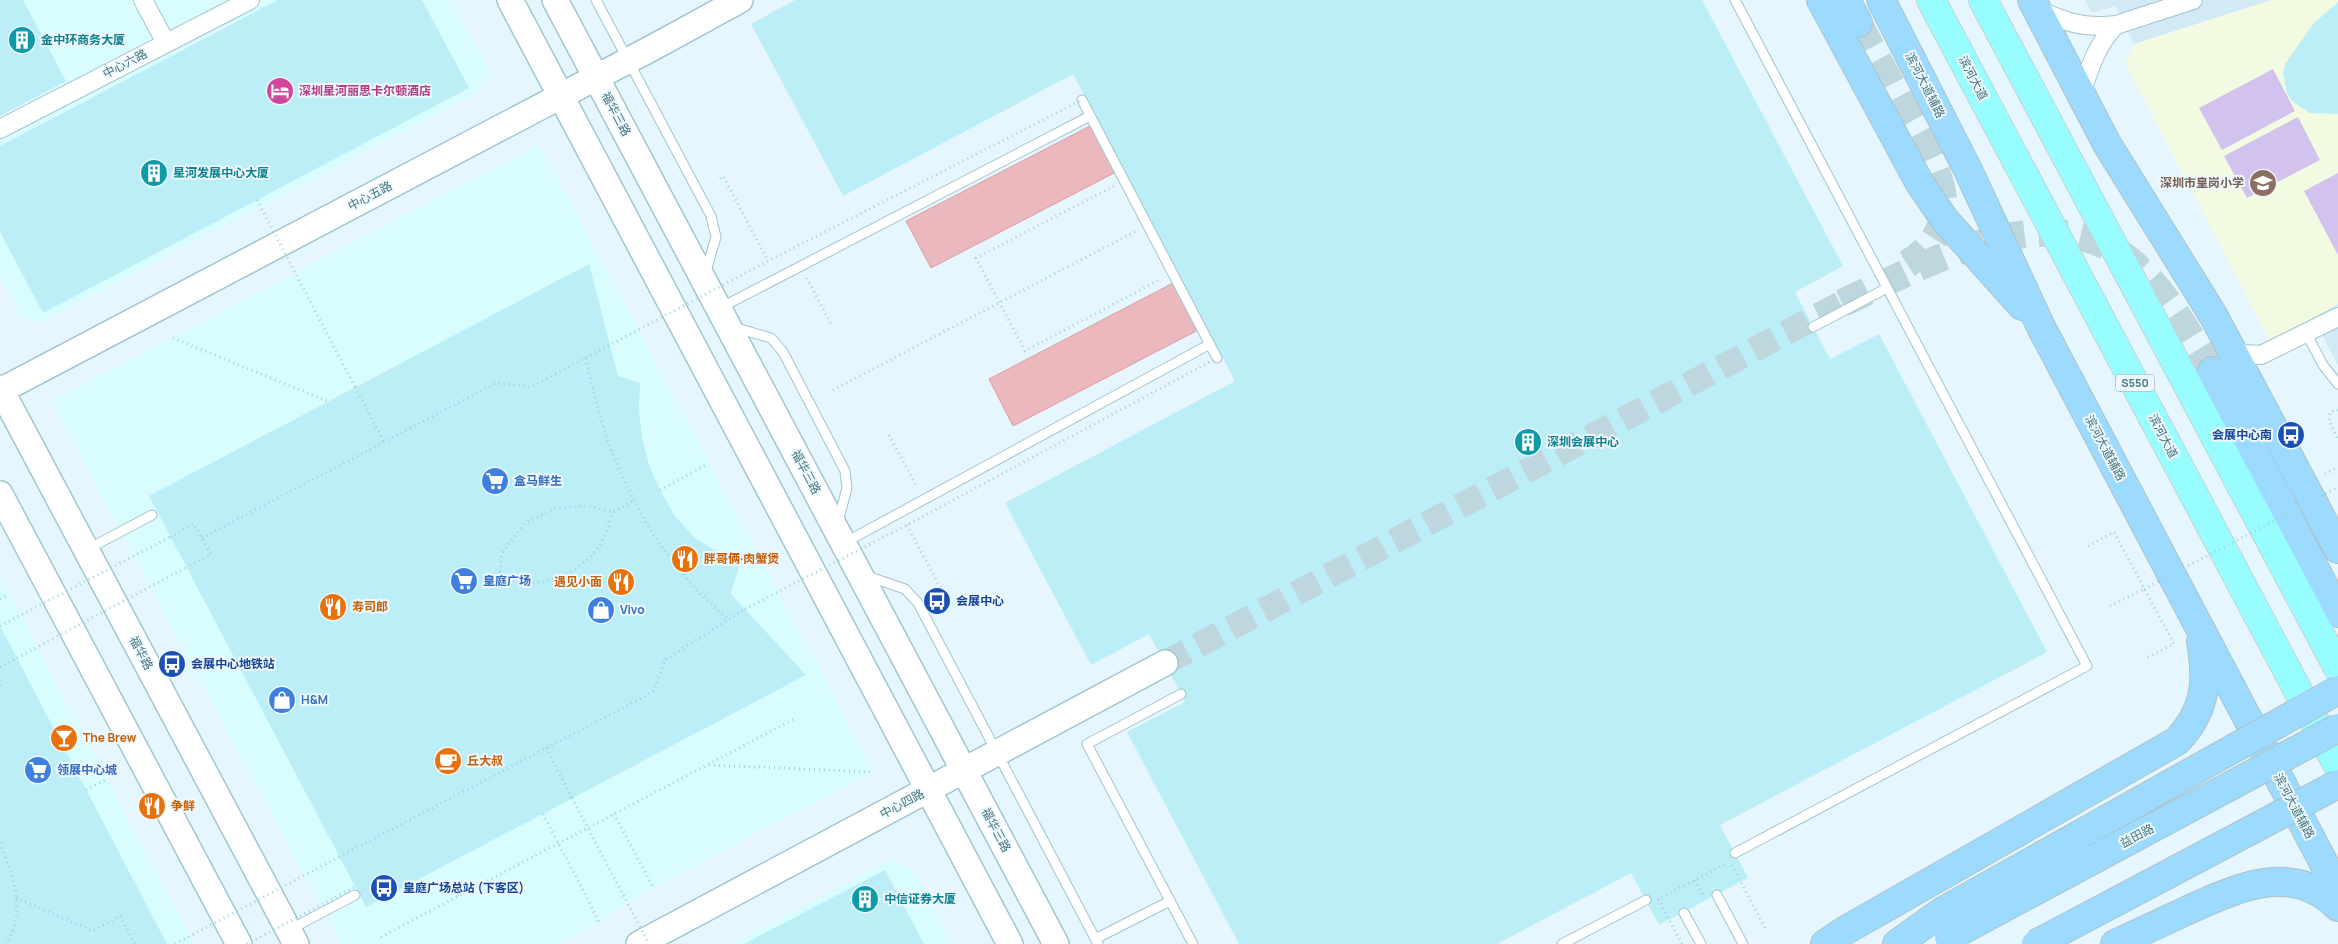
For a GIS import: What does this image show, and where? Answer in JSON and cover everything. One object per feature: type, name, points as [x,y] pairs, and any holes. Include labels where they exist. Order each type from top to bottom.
[{"type":"highway","name":"滨河大道","points":[[1931,0],[2338,766]]},
{"type":"highway","points":[[1983,0],[2338,668]]},
{"type":"main road","points":[[1821,0],[1908,163],[1944,220],[2041,327]]},
{"type":"main road","name":"滨河大道辅路","points":[[1881,0],[1968,170],[2041,327],[2338,890]]},
{"type":"main road","points":[[2034,4],[2107,144],[2213,315],[2338,549]]},
{"type":"main road","points":[[2212,371],[2338,613]]},
{"type":"main road","points":[[1836,937],[2176,742],[2193,721],[2202,701],[2205,676],[2199,625]]},
{"type":"main road","points":[[1897,944],[1943,911],[2338,690]]},
{"type":"main road","name":"益田路","points":[[1943,941],[2338,728]]},
{"type":"main road","points":[[2036,944],[2338,784]]},
{"type":"main road","points":[[2115,944],[2233,890],[2258,882],[2285,882],[2308,886],[2338,907]]},
{"type":"street","points":[[143,0],[166,43]]},
{"type":"street","name":"中心六路","points":[[0,129],[250,0]]},
{"type":"street","points":[[510,0],[1010,944]]},
{"type":"street","name":"福华三路","points":[[555,0],[1056,944]]},
{"type":"street","name":"中心五路","points":[[0,390],[740,0]]},
{"type":"street","points":[[2034,4],[2062,20],[2090,27],[2116,25],[2193,0]]},
{"type":"street","points":[[2080,94],[2100,46],[2116,25]]},
{"type":"street","points":[[2228,342],[2238,352],[2249,356],[2261,355],[2338,316]]},
{"type":"street","points":[[2255,392],[2253,383],[2259,363],[2273,350]]},
{"type":"street","name":"福华路","points":[[0,390],[292,937]]},
{"type":"street","points":[[0,494],[239,944]]},
{"type":"street","name":"中心四路","points":[[639,944],[1165,664]]},
{"type":"lane","points":[[596,0],[716,227],[716,237],[706,272],[707,286]]},
{"type":"lane","points":[[1735,0],[2087,666],[1735,853]]},
{"type":"lane","points":[[1082,100],[1218,358]]},
{"type":"lane","points":[[1090,116],[722,314],[736,328],[771,338],[783,352],[845,471],[847,488],[838,518],[841,539],[1210,344]]},
{"type":"lane","points":[[1813,327],[1887,288]]},
{"type":"lane","points":[[2306,333],[2323,365],[2338,384]]},
{"type":"lane","points":[[86,550],[152,515]]},
{"type":"lane","points":[[856,567],[868,576],[897,585],[912,596],[997,752],[1096,942],[1170,901]]},
{"type":"lane","points":[[1181,694],[1087,744],[1193,944]]},
{"type":"lane","points":[[292,937],[355,891]]},
{"type":"lane","points":[[1717,895],[1743,944]]},
{"type":"lane","points":[[1562,944],[1646,900]]},
{"type":"lane","points":[[1684,912],[1700,944]]},
{"type":"lane","points":[[1819,944],[1836,937]]},
{"type":"path","points":[[202,538],[496,383],[531,387],[768,261],[1082,100]]},
{"type":"path","points":[[722,177],[768,261]]},
{"type":"path","points":[[1108,189],[976,258],[1025,351],[1158,281]]},
{"type":"path","points":[[257,200],[384,442]]},
{"type":"path","points":[[834,390],[1132,234]]},
{"type":"path","points":[[808,280],[832,326]]},
{"type":"path","points":[[173,338],[328,402]]},
{"type":"path","points":[[586,358],[595,404],[611,453],[633,501],[654,537],[690,583],[728,619]]},
{"type":"path","points":[[175,944],[653,692],[665,660],[728,619],[1218,358]]},
{"type":"path","points":[[2338,410],[2330,412],[2329,421],[2338,440]]},
{"type":"path","points":[[890,435],[914,480]]},
{"type":"path","points":[[660,490],[708,464]]},
{"type":"path","points":[[2325,474],[2338,467]]},
{"type":"path","points":[[2110,606],[2338,488]]},
{"type":"path","points":[[500,572],[516,581],[536,582],[557,579],[583,564],[604,539],[613,512],[633,501]]},
{"type":"path","points":[[500,572],[502,553],[524,524],[555,508],[589,506],[613,512]]},
{"type":"path","points":[[0,626],[194,524],[211,554],[0,667]]},
{"type":"path","points":[[907,525],[949,607]]},
{"type":"path","points":[[2088,546],[2114,532],[2174,644],[2146,658]]},
{"type":"path","points":[[477,584],[500,572]]},
{"type":"path","points":[[0,598],[9,594]]},
{"type":"path","points":[[381,937],[794,719]]},
{"type":"path","points":[[546,748],[649,944]]},
{"type":"path","points":[[707,765],[874,772]]},
{"type":"path","points":[[86,790],[107,779]]},
{"type":"path","points":[[543,814],[600,922]]},
{"type":"path","points":[[614,814],[653,887]]},
{"type":"path","points":[[0,844],[14,883],[17,911],[12,936],[6,944]]},
{"type":"path","points":[[1682,944],[1658,899],[1730,862],[1765,928]]},
{"type":"path","points":[[1695,880],[1706,901]]},
{"type":"path","points":[[247,944],[355,891]]},
{"type":"path","points":[[16,898],[93,931],[120,916],[135,944]]},
{"type":"shaded area","name":"星河发展中心大厦","points":[[0,0],[451,0],[491,74],[479,92],[40,323],[22,317],[0,276]]},
{"type":"shaded area","points":[[2085,0],[2272,0],[2134,44],[2115,6],[2092,13]]},
{"type":"shaded area","name":"深圳市皇岗小学","points":[[2272,0],[2338,0],[2338,304],[2270,341],[2125,63],[2134,44]]},
{"type":"shaded area","points":[[2273,69],[2295,111],[2222,150],[2199,108]]},
{"type":"shaded area","points":[[2298,117],[2320,160],[2247,198],[2224,156]]},
{"type":"shaded area","points":[[1092,125],[1116,172],[931,268],[906,221]]},
{"type":"shaded area","points":[[539,144],[874,772],[653,887],[599,922],[558,944],[341,944],[51,401]]},
{"type":"shaded area","points":[[2338,173],[2338,255],[2304,191]]},
{"type":"shaded area","points":[[1175,282],[1200,329],[1013,426],[989,379]]},
{"type":"shaded area","points":[[2338,304],[2338,365],[2313,318]]},
{"type":"shaded area","name":"领展中心城","points":[[0,577],[107,779],[194,944],[0,944]]},
{"type":"shaded area","name":"中信证券大厦","points":[[890,860],[913,869],[952,944],[732,944]]},
{"type":"building","name":"金中环商务大厦","points":[[0,0],[23,0],[66,81],[0,116]]},
{"type":"building","name":"星河发展中心大厦","points":[[278,0],[422,0],[469,88],[43,313],[0,232],[0,146]]},
{"type":"building","name":"深圳会展中心","points":[[795,0],[1702,0],[1843,266],[1795,292],[1830,359],[1879,334],[2047,652],[1720,825],[1748,878],[1659,925],[1631,873],[1497,944],[1239,944],[1127,732],[1185,702],[1181,694],[1149,634],[1091,665],[1005,503],[1235,381],[1073,74],[843,196],[751,24]]},
{"type":"building","points":[[2338,2],[2338,114],[2310,113],[2293,102],[2287,94],[2283,74],[2285,64],[2314,23]]},
{"type":"building","name":"皇庭广场","points":[[589,264],[618,376],[640,383],[639,410],[642,437],[649,465],[660,490],[674,515],[694,537],[739,566],[731,594],[806,675],[366,907],[149,496]]},
{"type":"building","name":"领展中心城","points":[[0,626],[112,839],[167,944],[0,944]]},
{"type":"building","name":"中信证券大厦","points":[[885,870],[924,944],[744,944]]},
{"type":"tunnel","points":[[1858,23],[1928,154],[1937,174],[1942,193],[1943,212],[1939,231],[1927,248],[1907,264]]},
{"type":"tunnel","points":[[1842,303],[1912,270],[1950,254],[1989,241],[2028,234],[2066,234],[2102,244],[2136,266],[2148,277],[2168,302],[2212,371]]},
{"type":"tunnel","points":[[1165,663],[1842,303]]},
{"type":"place","name":"金中环商务大厦","points":[[22,40]]},
{"type":"place","name":"深圳星河丽思卡尔顿酒店","points":[[280,91]]},
{"type":"place","name":"星河发展中心大厦","points":[[154,173]]},
{"type":"place","name":"深圳市皇岗小学","points":[[2263,183]]},
{"type":"place","name":"会展中心南","points":[[2291,435]]},
{"type":"place","name":"深圳会展中心","points":[[1528,442]]},
{"type":"place","name":"盒马鲜生","points":[[495,481]]},
{"type":"place","name":"胖哥俩·肉蟹煲","points":[[685,559]]},
{"type":"place","name":"皇庭广场","points":[[464,581]]},
{"type":"place","name":"遇见小面","points":[[621,582]]},
{"type":"place","name":"会展中心","points":[[937,601]]},
{"type":"place","name":"寿司郎","points":[[333,607]]},
{"type":"place","name":"Vivo","points":[[601,610]]},
{"type":"place","name":"会展中心地铁站","points":[[172,664]]},
{"type":"place","name":"H&M","points":[[282,700]]},
{"type":"place","name":"The Brew","points":[[64,738]]},
{"type":"place","name":"丘大叔","points":[[448,761]]},
{"type":"place","name":"领展中心城","points":[[38,770]]},
{"type":"place","name":"争鲜","points":[[152,806]]},
{"type":"place","name":"皇庭广场总站 (下客区)","points":[[384,888]]},
{"type":"place","name":"中信证券大厦","points":[[865,899]]}]
